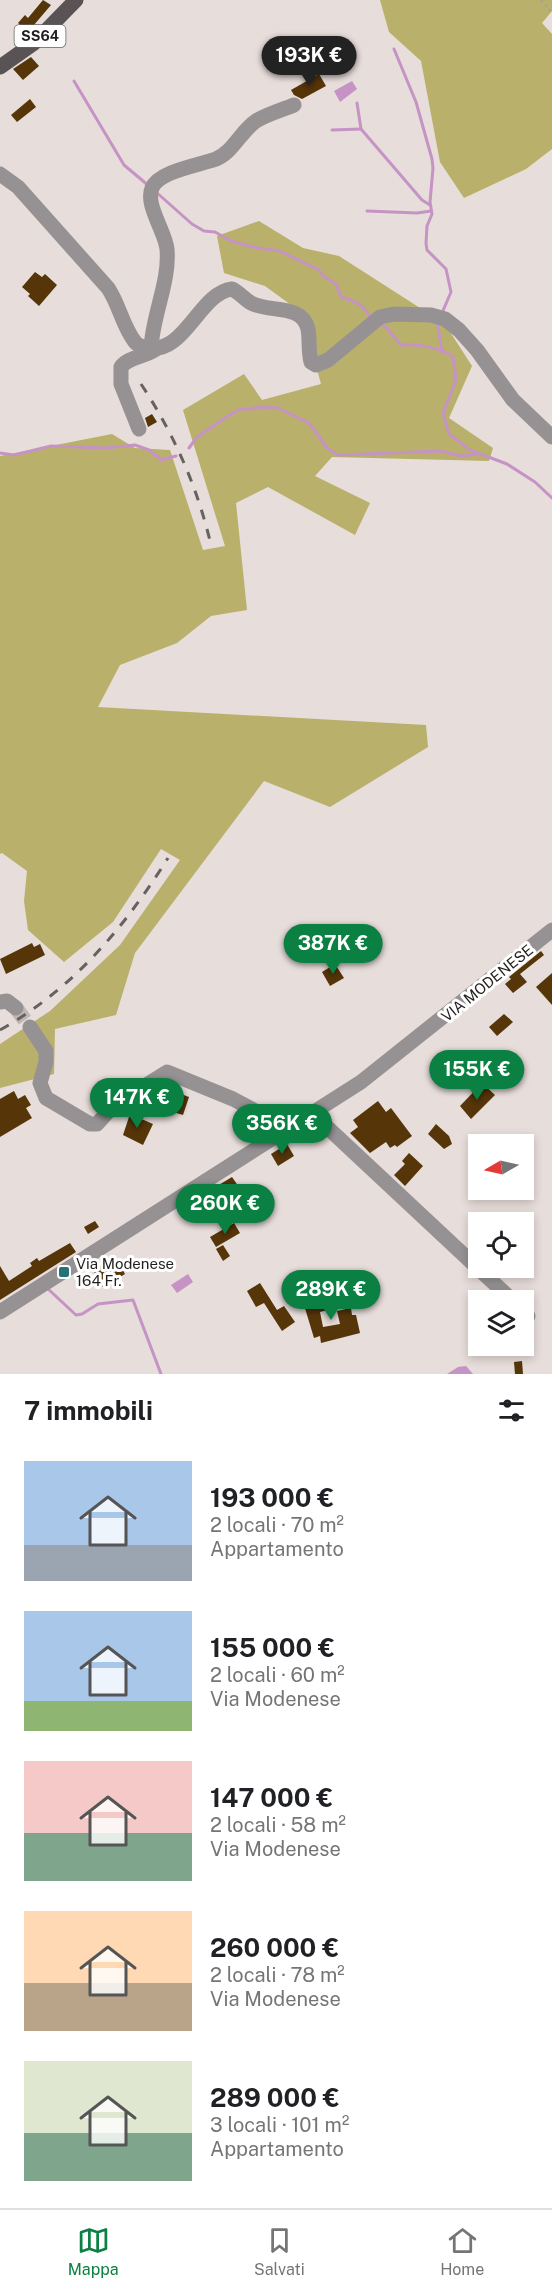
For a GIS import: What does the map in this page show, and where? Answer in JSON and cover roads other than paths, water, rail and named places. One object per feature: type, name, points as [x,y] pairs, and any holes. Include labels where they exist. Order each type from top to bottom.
[{"type":"main road","name":"SS64","points":[[0,67],[34,43],[76,0]]},
{"type":"street","points":[[154,349],[167,250],[152,206],[151,189],[155,181],[223,156],[256,121],[294,105]]},
{"type":"street","points":[[0,174],[18,188],[108,288],[137,344],[154,349]]},
{"type":"street","points":[[139,429],[121,384],[121,367],[126,362],[144,356],[154,349],[169,345],[216,296],[226,290],[238,292],[251,304],[289,311],[301,317],[308,328],[308,351],[311,362],[316,365],[328,360],[380,317],[394,314],[431,315],[445,319],[459,330],[477,350],[513,400],[552,437]]},
{"type":"street","name":"VIA MODENESE","points":[[0,1312],[380,1070],[552,930]]},
{"type":"street","points":[[0,1002],[7,1001],[16,1008]]},
{"type":"street","points":[[30,1028],[46,1051],[46,1062],[40,1083],[43,1093],[55,1105],[90,1124],[97,1124],[114,1105],[167,1072],[233,1099],[290,1129]]},
{"type":"street","points":[[313,1114],[501,1290]]},
{"type":"waterway","points":[[394,49],[416,102],[432,159],[430,202],[432,214],[427,226],[426,243],[427,250],[446,269],[451,292],[442,313]]},
{"type":"waterway","points":[[74,81],[124,165],[149,186]]},
{"type":"waterway","points":[[357,103],[361,129],[422,200],[430,205]]},
{"type":"waterway","points":[[332,130],[361,129]]},
{"type":"waterway","points":[[156,192],[192,224],[204,231],[215,232],[231,241],[253,247],[280,251],[319,270],[323,276],[336,284],[341,297],[359,304],[371,319]]},
{"type":"waterway","points":[[367,211],[417,213],[431,211]]},
{"type":"waterway","points":[[437,321],[442,352]]},
{"type":"waterway","points":[[379,324],[386,327],[401,345],[428,347],[453,357],[456,380],[443,413],[449,434],[470,450],[507,464],[535,482],[552,498]]},
{"type":"waterway","points":[[189,448],[197,437],[231,414],[241,409],[257,407],[278,408],[309,423],[328,449],[338,455],[441,451],[461,456],[477,454]]},
{"type":"waterway","points":[[0,453],[14,455],[51,446],[105,448],[135,445],[149,450],[161,460],[176,456]]},
{"type":"waterway","points":[[47,1288],[76,1315],[98,1304],[133,1300],[161,1374]]},
{"type":"tunnel","points":[[16,1008],[30,1027]]},
{"type":"railway","points":[[141,384],[164,422],[183,461],[199,502],[211,545]]},
{"type":"railway","points":[[0,1030],[51,996],[95,955],[133,909],[168,858]]},
{"type":"place","name":"Via Modenese 164 Fr.","points":[[64,1272]]}]
